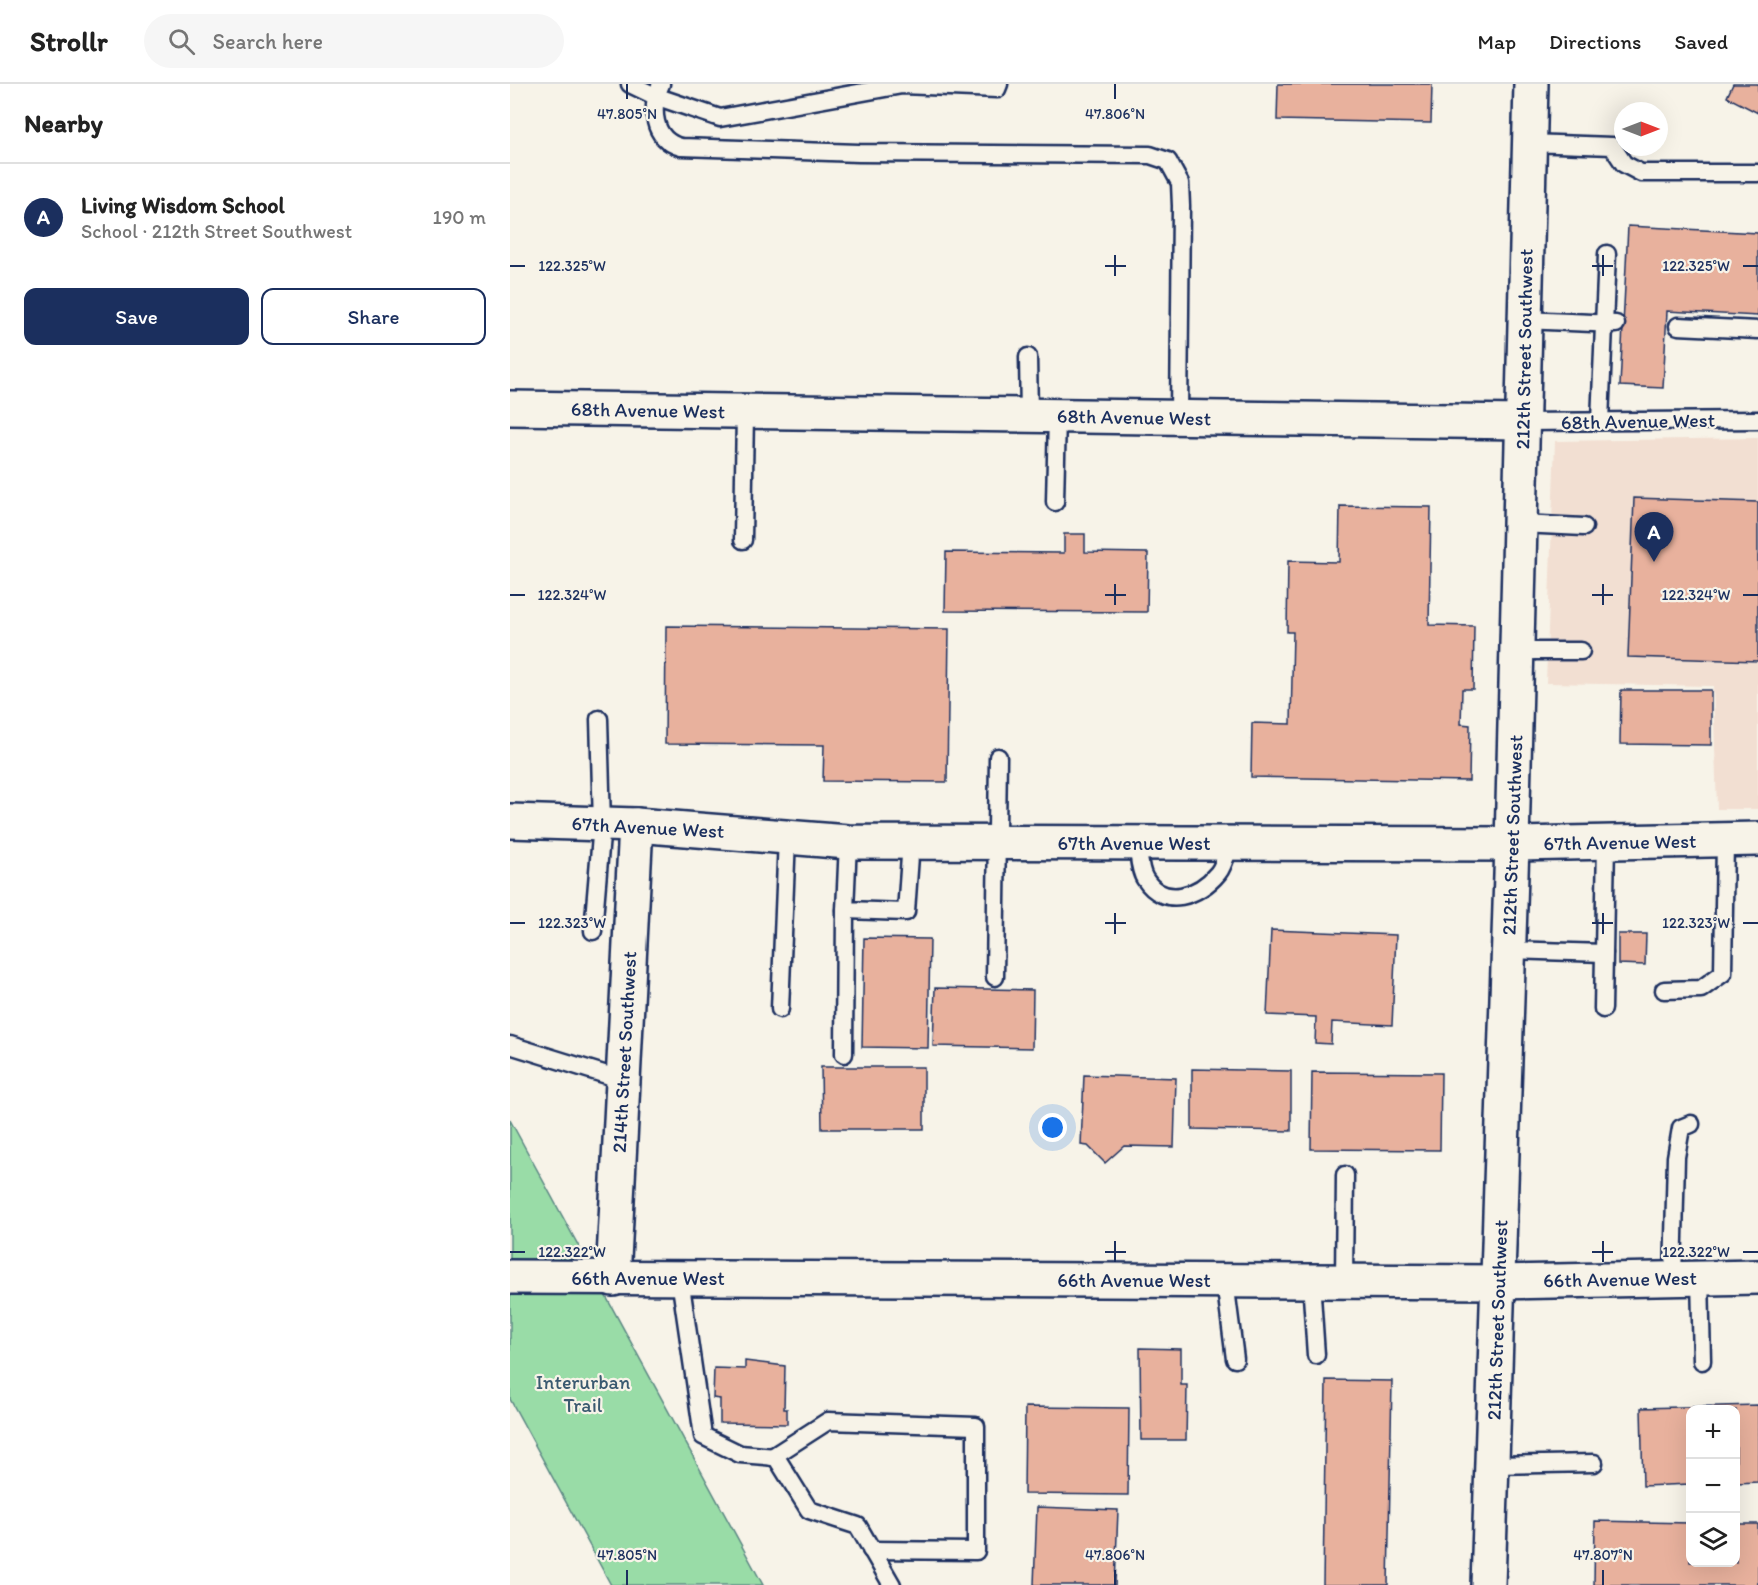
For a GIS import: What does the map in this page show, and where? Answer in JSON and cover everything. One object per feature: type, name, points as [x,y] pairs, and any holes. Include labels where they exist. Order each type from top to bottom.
[{"type":"main road","name":"212th Street Southwest","points":[[1488,1585],[1512,844],[1523,422],[1523,320],[1531,84]]},
{"type":"main road","name":"68th Avenue West","points":[[510,408],[1523,422]]},
{"type":"main road","name":"67th Avenue West","points":[[510,821],[636,825],[848,842],[1512,844],[1758,839]]},
{"type":"main road","name":"214th Street Southwest","points":[[613,1279],[636,825]]},
{"type":"main road","name":"66th Avenue West","points":[[510,1277],[1499,1282],[1758,1277]]},
{"type":"lane","points":[[630,84],[658,90],[720,118],[902,85],[997,88],[999,84]]},
{"type":"lane","points":[[658,90],[657,126],[670,144],[681,147],[859,153],[1150,155],[1168,161],[1180,183],[1179,417]]},
{"type":"lane","points":[[1529,143],[1612,146],[1624,164],[1641,173],[1758,173]]},
{"type":"lane","points":[[1600,421],[1610,324],[1607,254]]},
{"type":"lane","points":[[1523,320],[1610,324]]},
{"type":"lane","points":[[1678,326],[1758,330]]},
{"type":"lane","points":[[1028,357],[1043,415],[1055,502]]},
{"type":"lane","points":[[743,540],[745,412]]},
{"type":"lane","name":"68th Avenue West","points":[[1523,422],[1758,420]]},
{"type":"lane","points":[[1520,524],[1584,527]]},
{"type":"lane","points":[[1517,651],[1581,651]]},
{"type":"lane","points":[[593,931],[602,824],[599,719]]},
{"type":"lane","points":[[995,977],[998,757]]},
{"type":"lane","points":[[780,1009],[788,837]]},
{"type":"lane","points":[[1664,990],[1701,989],[1723,973],[1725,840]]},
{"type":"lane","points":[[844,1054],[844,910],[848,842]]},
{"type":"lane","points":[[844,910],[906,912],[911,842]]},
{"type":"lane","points":[[1604,1009],[1606,842]]},
{"type":"lane","points":[[1137,843],[1144,878],[1162,896],[1177,898],[1197,890],[1219,872],[1230,843]]},
{"type":"lane","points":[[1508,950],[1604,953]]},
{"type":"lane","points":[[510,1045],[623,1080]]},
{"type":"lane","points":[[1691,1124],[1680,1128],[1676,1157],[1686,1278],[1702,1362]]},
{"type":"lane","points":[[1344,1281],[1346,1175]]},
{"type":"lane","points":[[680,1279],[703,1436],[740,1454],[776,1457],[809,1510],[858,1526],[892,1585]]},
{"type":"lane","points":[[1225,1281],[1235,1359]]},
{"type":"lane","points":[[1311,1281],[1316,1355]]},
{"type":"lane","points":[[772,1457],[828,1421],[976,1426],[976,1551],[871,1550]]},
{"type":"lane","points":[[1493,1465],[1594,1463]]},
{"type":"shaded area","points":[[1758,438],[1758,809],[1717,809],[1713,686],[1546,683],[1555,441]]},
{"type":"green space","name":"Interurban Trail","points":[[510,1120],[763,1585],[611,1585],[510,1399]]},
{"type":"building","points":[[1278,84],[1432,84],[1431,123],[1277,120]]},
{"type":"building","points":[[1733,84],[1758,84],[1758,113],[1727,97]]},
{"type":"building","points":[[1628,226],[1758,233],[1758,316],[1667,311],[1663,388],[1620,386]]},
{"type":"building","points":[[1634,498],[1758,502],[1758,661],[1628,657]]},
{"type":"building","points":[[1340,506],[1431,507],[1429,625],[1474,626],[1473,689],[1462,689],[1461,724],[1470,725],[1469,781],[1251,777],[1252,723],[1291,724],[1293,632],[1287,632],[1288,561],[1339,562]]},
{"type":"building","points":[[1064,534],[1085,534],[1085,552],[1148,553],[1147,612],[945,611],[946,552],[1064,553]]},
{"type":"building","points":[[666,626],[949,629],[947,782],[823,781],[824,745],[665,744]]},
{"type":"building","points":[[1621,690],[1711,690],[1711,745],[1620,744]]},
{"type":"building","points":[[1271,930],[1396,935],[1392,1025],[1332,1022],[1331,1044],[1315,1043],[1316,1017],[1267,1015]]},
{"type":"building","points":[[1618,934],[1646,934],[1645,965],[1618,964]]},
{"type":"building","points":[[864,938],[930,939],[928,1048],[862,1047]]},
{"type":"building","points":[[935,988],[1033,990],[1032,1048],[933,1046]]},
{"type":"building","points":[[821,1067],[924,1067],[924,1129],[822,1129]]},
{"type":"building","points":[[1192,1069],[1291,1071],[1291,1131],[1192,1129]]},
{"type":"building","points":[[1312,1072],[1441,1073],[1440,1150],[1311,1149]]},
{"type":"building","points":[[1084,1075],[1176,1078],[1174,1147],[1124,1146],[1105,1163],[1088,1146],[1081,1145]]},
{"type":"building","points":[[1140,1348],[1181,1349],[1181,1385],[1187,1385],[1186,1440],[1141,1440]]},
{"type":"building","points":[[745,1361],[785,1366],[784,1409],[787,1409],[787,1424],[720,1423],[720,1399],[713,1398],[714,1368],[745,1369]]},
{"type":"building","points":[[1326,1380],[1392,1381],[1388,1585],[1323,1585]]},
{"type":"building","points":[[1740,1405],[1758,1405],[1758,1482],[1740,1483]]},
{"type":"building","points":[[1025,1407],[1129,1408],[1128,1495],[1024,1494]]},
{"type":"building","points":[[1686,1407],[1686,1484],[1643,1486],[1641,1408]]},
{"type":"building","points":[[1037,1507],[1118,1510],[1115,1585],[1034,1585]]},
{"type":"building","points":[[1595,1521],[1686,1523],[1686,1567],[1740,1567],[1740,1524],[1758,1524],[1758,1585],[1594,1585]]},
{"type":"place","name":"Living Wisdom School","points":[[1654,562]]}]
